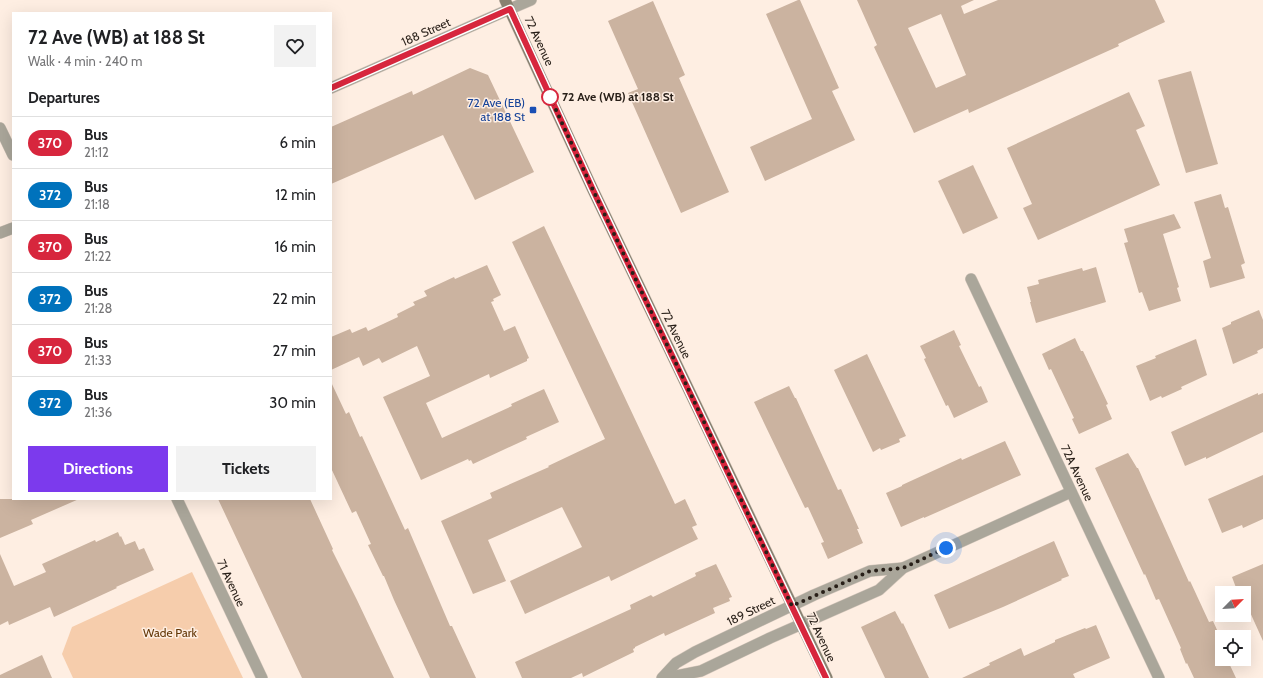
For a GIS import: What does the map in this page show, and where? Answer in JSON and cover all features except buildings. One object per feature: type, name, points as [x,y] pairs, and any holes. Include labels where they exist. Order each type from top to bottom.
[{"type":"main road","name":"72 Avenue","points":[[508,5],[596,197],[827,678]]},
{"type":"street","name":"188 Street","points":[[332,88],[508,5],[531,0]]},
{"type":"street","points":[[0,128],[12,153]]},
{"type":"street","points":[[0,233],[12,228]]},
{"type":"street","name":"72A Avenue","points":[[971,279],[1158,678]]},
{"type":"street","name":"189 Street","points":[[666,678],[701,671],[801,624],[879,590],[903,568],[1071,492]]},
{"type":"street","name":"71 Avenue","points":[[177,500],[262,678]]},
{"type":"street","name":"189 Street","points":[[662,678],[676,663],[695,652],[792,606],[870,571],[903,568]]},
{"type":"green space","name":"Wade Park","points":[[192,572],[243,678],[73,678],[62,654],[72,627]]},
{"type":"bus line","name":"370","points":[[332,88],[510,9],[593,190],[826,678]]},
{"type":"place","name":"72 Ave (WB) at 188 St","points":[[550,97]]},
{"type":"place","name":"72 Ave (EB) at 188 St","points":[[533,110]]},
{"type":"route","points":[[550,97],[792,606],[870,571],[903,568],[946,548]]}]
